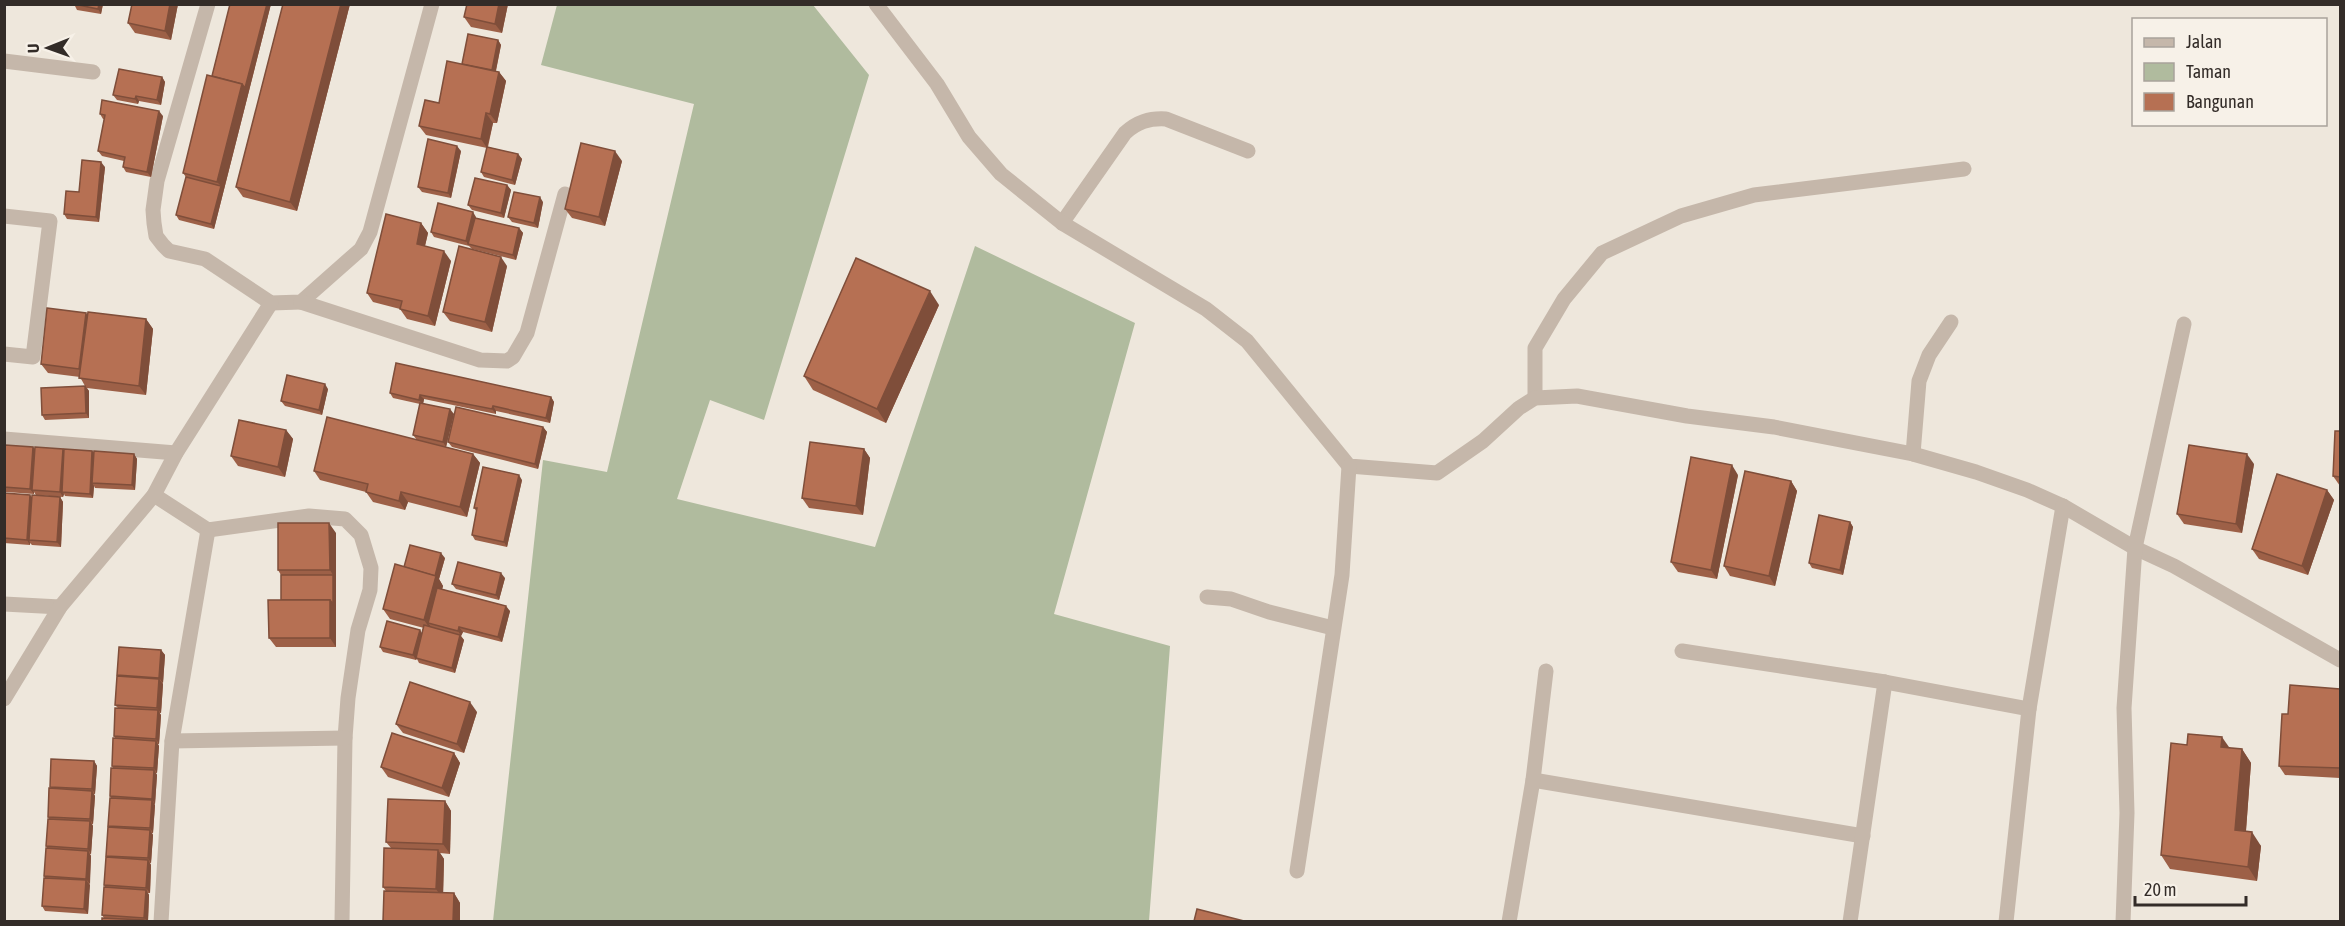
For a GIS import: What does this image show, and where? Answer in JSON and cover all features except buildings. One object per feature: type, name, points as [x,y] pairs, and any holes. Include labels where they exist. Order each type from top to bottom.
[{"type":"street","points":[[208,4],[157,180],[153,210],[156,236],[169,251],[205,259],[271,303],[301,302],[480,360],[507,361],[513,357],[527,333],[565,194]]},
{"type":"street","points":[[301,302],[361,249],[370,232],[432,4]]},
{"type":"street","points":[[876,4],[937,84],[969,137],[1001,174],[1062,223],[1206,309],[1247,341],[1349,466],[1342,575],[1332,628],[1297,871]]},
{"type":"street","points":[[4,61],[93,72]]},
{"type":"street","points":[[1062,223],[1125,133],[1135,124],[1152,119],[1166,119],[1248,151]]},
{"type":"street","points":[[1535,398],[1535,348],[1564,299],[1602,253],[1681,216],[1754,195],[1964,169]]},
{"type":"street","points":[[4,216],[50,221],[33,357],[4,354]]},
{"type":"street","points":[[4,699],[60,607],[154,495],[176,453],[271,303]]},
{"type":"street","points":[[1913,454],[1919,381],[1929,355],[1951,322]]},
{"type":"street","points":[[2123,921],[2127,813],[2124,708],[2135,548],[2184,324]]},
{"type":"street","points":[[1349,466],[1437,473],[1483,441],[1519,408],[1535,398],[1576,396],[1687,416],[1774,427],[1913,454],[1976,472],[2063,506],[2340,660]]},
{"type":"street","points":[[4,439],[176,453]]},
{"type":"street","points":[[154,495],[208,530],[309,516],[345,519],[361,535],[371,568],[370,590],[358,630],[348,698],[345,738],[342,921]]},
{"type":"street","points":[[2006,921],[2029,709],[2063,506]]},
{"type":"street","points":[[161,921],[172,741],[208,530]]},
{"type":"street","points":[[1207,597],[1232,599],[1269,612],[1332,628]]},
{"type":"street","points":[[4,604],[60,607]]},
{"type":"street","points":[[1682,651],[1885,681],[2029,709]]},
{"type":"street","points":[[1509,921],[1533,780],[1546,671]]},
{"type":"street","points":[[1850,921],[1885,681]]},
{"type":"street","points":[[172,741],[345,738]]},
{"type":"street","points":[[1533,780],[1863,836]]},
{"type":"green space","points":[[557,5],[813,5],[869,75],[764,420],[710,400],[677,499],[875,547],[975,246],[1135,323],[1054,614],[1170,646],[1149,921],[493,921],[543,460],[607,472],[694,104],[541,65]]}]
